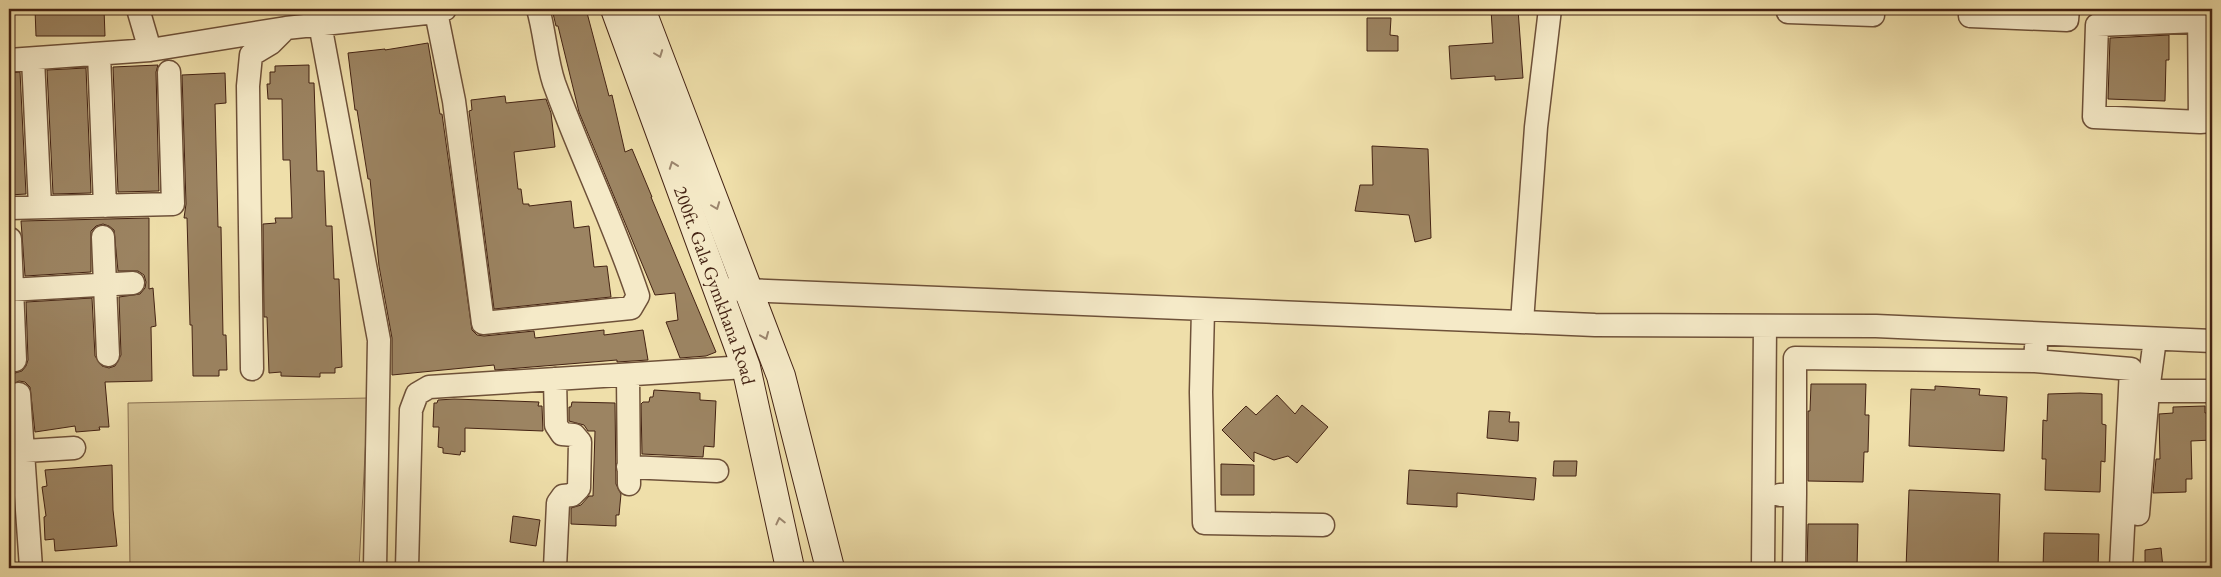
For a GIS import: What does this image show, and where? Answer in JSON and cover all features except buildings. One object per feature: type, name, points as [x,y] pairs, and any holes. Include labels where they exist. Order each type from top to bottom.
[{"type":"street","points":[[138,9],[150,50]]},
{"type":"street","points":[[9,60],[150,50],[286,28],[440,10],[483,323],[632,308],[638,296],[627,262],[570,126],[553,80],[538,9]]},
{"type":"street","name":"200ft. Gala Gymkhana Road","points":[[615,9],[746,367],[790,568]]},
{"type":"street","points":[[641,9],[782,376],[830,568]]},
{"type":"street","points":[[1522,322],[1536,126],[1550,9]]},
{"type":"street","points":[[1788,9],[1788,12],[1873,15],[1873,9]]},
{"type":"street","points":[[1971,9],[1970,16],[2067,20],[2068,9]]},
{"type":"street","points":[[2199,15],[2206,121],[2094,117],[2097,24],[2199,15]]},
{"type":"street","points":[[320,24],[379,340],[375,568]]},
{"type":"street","points":[[252,368],[248,78],[251,55],[271,43],[286,28]]},
{"type":"street","points":[[99,54],[105,206]]},
{"type":"street","points":[[34,58],[40,207]]},
{"type":"street","points":[[9,208],[173,204],[169,72]]},
{"type":"street","points":[[104,237],[108,355]]},
{"type":"street","points":[[10,239],[10,290],[15,360]]},
{"type":"street","points":[[10,290],[133,282]]},
{"type":"street","points":[[719,289],[1595,325],[1876,326],[2212,341]]},
{"type":"street","points":[[1203,310],[1201,392],[1204,523],[1323,525]]},
{"type":"street","points":[[1763,568],[1765,326]]},
{"type":"street","points":[[2035,361],[2037,334]]},
{"type":"street","points":[[2134,568],[2148,391],[2155,338]]},
{"type":"street","points":[[1794,568],[1795,358],[2035,361],[2131,369],[2120,568]]},
{"type":"street","points":[[406,568],[411,410],[417,394],[429,387],[746,367]]},
{"type":"street","points":[[628,375],[628,475],[717,471]]},
{"type":"street","points":[[555,379],[556,425],[562,434],[574,435],[580,442],[579,488],[572,495],[563,496],[558,503],[555,568]]},
{"type":"street","points":[[2148,391],[2212,391]]},
{"type":"street","points":[[19,394],[16,451],[31,568]]},
{"type":"street","points":[[16,451],[74,448]]},
{"type":"street","points":[[1764,495],[1795,494]]},
{"type":"shaded area","points":[[368,398],[359,568],[130,568],[128,403]]}]
